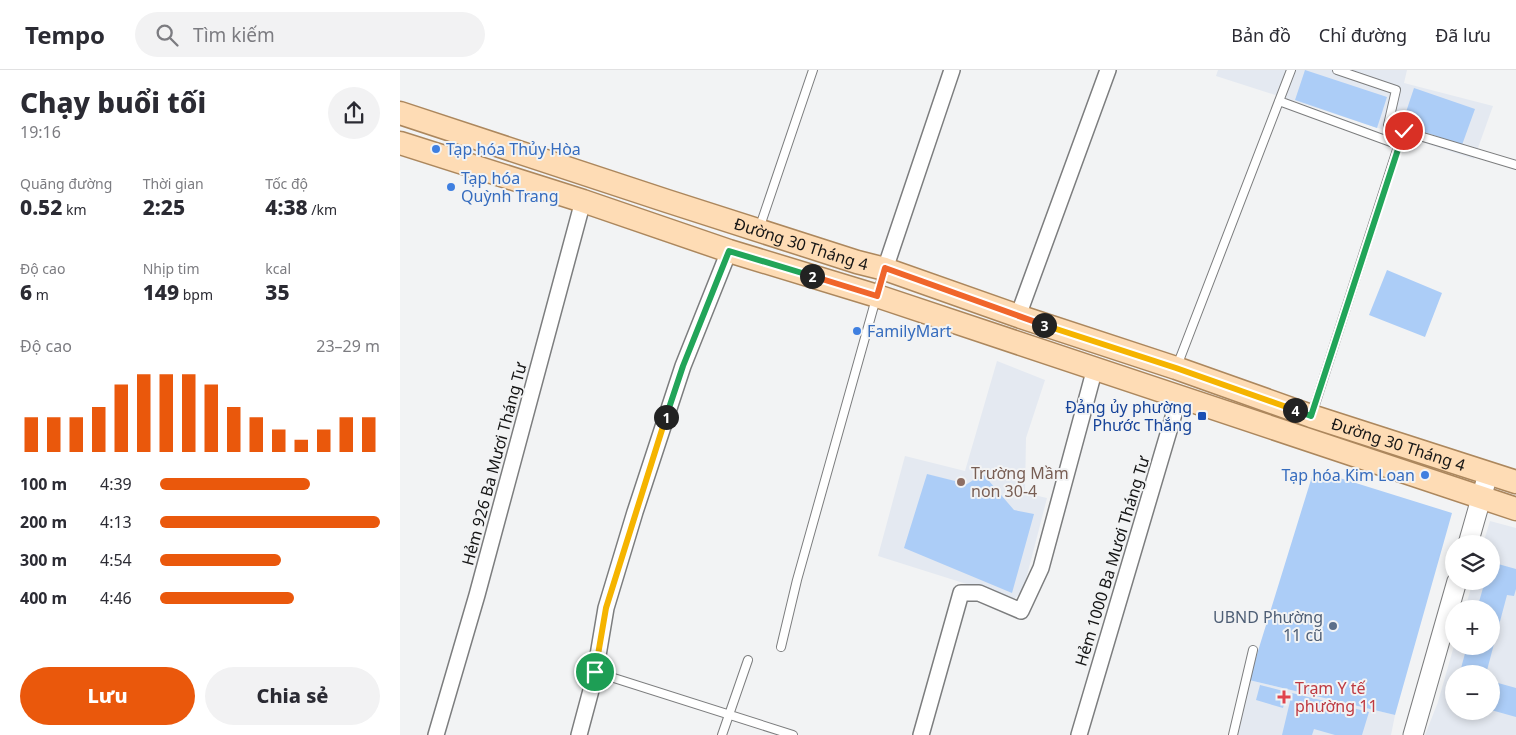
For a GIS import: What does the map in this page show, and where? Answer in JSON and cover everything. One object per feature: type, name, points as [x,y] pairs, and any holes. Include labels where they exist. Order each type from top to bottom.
[{"type":"main road","name":"Đường 30 Tháng 4","points":[[400,113],[857,262],[885,268],[1018,316],[1176,368],[1311,416],[1516,482]]},
{"type":"main road","name":"Đường 30 Tháng 4","points":[[400,143],[583,200],[729,251],[877,296],[1516,509]]},
{"type":"street","points":[[885,268],[952,70]]},
{"type":"street","points":[[1018,316],[1108,70]]},
{"type":"street","name":"Hẻm 926 Ba Mươi Tháng Tư","points":[[436,735],[477,595],[583,200]]},
{"type":"street","points":[[579,735],[595,672],[606,608],[635,512],[683,366],[729,251]]},
{"type":"street","points":[[921,735],[961,593],[979,593],[1021,611],[1027,599],[1041,568],[1095,368]]},
{"type":"street","name":"Hẻm 1000 Ba Mươi Tháng Tư","points":[[1079,735],[1178,397]]},
{"type":"street","points":[[1471,535],[1488,474]]},
{"type":"street","points":[[1412,735],[1455,590]]},
{"type":"lane","points":[[758,230],[813,70]]},
{"type":"lane","points":[[1176,368],[1291,70]]},
{"type":"lane","points":[[1337,70],[1396,90],[1388,125],[1516,165]]},
{"type":"lane","points":[[1279,101],[1399,144]]},
{"type":"lane","points":[[1311,416],[1404,131]]},
{"type":"lane","points":[[781,647],[800,571],[885,268]]},
{"type":"lane","points":[[1234,735],[1253,650]]},
{"type":"lane","points":[[722,735],[748,660]]},
{"type":"lane","points":[[595,672],[793,735]]},
{"type":"shaded area","points":[[1218,70],[1407,70],[1404,83],[1493,106],[1474,159],[1216,76]]},
{"type":"shaded area","name":"Trường Mầm non 30-4","points":[[997,361],[1045,380],[1026,438],[1025,493],[1047,498],[1023,591],[1014,599],[878,556],[905,456],[965,471]]},
{"type":"shaded area","points":[[1490,521],[1516,528],[1516,735],[1425,735],[1445,678],[1445,720],[1500,720],[1500,665],[1449,665],[1451,655],[1500,655],[1500,600],[1468,600],[1470,590],[1500,590],[1500,535],[1486,535]]},
{"type":"shaded area","name":"Trạm Y tế phường 11","points":[[1249,680],[1395,715],[1391,735],[1238,735]]},
{"type":"building","points":[[1305,70],[1387,97],[1377,128],[1295,100]]},
{"type":"building","points":[[1414,88],[1475,109],[1462,145],[1402,124]]},
{"type":"building","points":[[1387,270],[1442,293],[1425,337],[1369,315]]},
{"type":"building","points":[[1314,470],[1452,513],[1395,715],[1249,680]]},
{"type":"building","points":[[927,474],[967,484],[983,474],[1014,510],[1034,514],[1012,593],[904,548]]},
{"type":"building","points":[[1500,565],[1516,569],[1514,596],[1507,595],[1500,621],[1500,600],[1480,600],[1482,590],[1500,590]]},
{"type":"building","points":[[1465,655],[1491,655],[1488,665],[1462,665]]},
{"type":"building","points":[[1500,684],[1516,688],[1516,717],[1500,713]]},
{"type":"building","points":[[1260,685],[1287,692],[1283,708],[1256,700]]},
{"type":"building","points":[[1292,693],[1369,712],[1362,735],[1335,735],[1314,729],[1312,735],[1282,735]]},
{"type":"place","name":"Tạp hóa Thủy Hòa","points":[[436,149]]},
{"type":"place","name":"Tạp hóa Quỳnh Trang","points":[[451,187]]},
{"type":"place","name":"FamilyMart","points":[[857,331]]},
{"type":"place","name":"Đảng ủy phường Phước Thắng","points":[[1202,416]]},
{"type":"place","name":"Tạp hóa Kim Loan","points":[[1425,475]]},
{"type":"place","name":"Trường Mầm non 30-4","points":[[961,482]]},
{"type":"place","name":"UBND Phường 11 cũ","points":[[1333,626]]},
{"type":"place","name":"Trạm Y tế phường 11","points":[[1284,697]]},
{"type":"route","points":[[595,672],[606,608],[635,512],[683,366],[729,251],[877,296],[885,268],[1101,345],[1176,368],[1311,416],[1404,131]]}]
